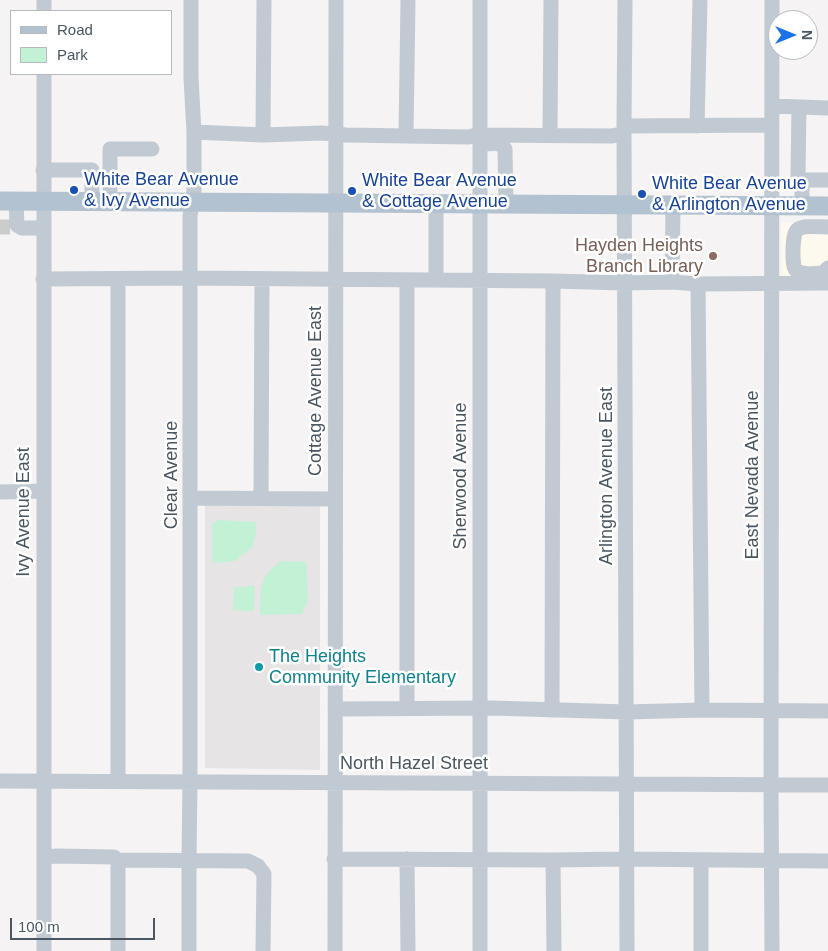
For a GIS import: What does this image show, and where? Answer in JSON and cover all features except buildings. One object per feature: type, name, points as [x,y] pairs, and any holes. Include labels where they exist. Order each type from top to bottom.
[{"type":"main road","points":[[8,201],[828,206]]},
{"type":"street","name":"Clear Avenue","points":[[189,951],[190,216],[194,191],[191,0]]},
{"type":"street","points":[[263,135],[264,0]]},
{"type":"street","name":"Cottage Avenue East","points":[[334,951],[336,0]]},
{"type":"street","points":[[406,136],[408,0]]},
{"type":"street","name":"Sherwood Avenue","points":[[480,0],[480,951]]},
{"type":"street","points":[[550,135],[552,0]]},
{"type":"street","name":"Arlington Avenue East","points":[[625,0],[627,951]]},
{"type":"street","points":[[697,126],[700,0]]},
{"type":"street","name":"East Nevada Avenue","points":[[772,0],[772,951]]},
{"type":"street","name":"Ivy Avenue East","points":[[44,75],[44,951]]},
{"type":"street","points":[[772,106],[828,108]]},
{"type":"street","points":[[799,107],[798,176],[802,185],[802,206]]},
{"type":"street","points":[[479,140],[550,135],[611,136],[624,130],[697,126],[772,125]]},
{"type":"street","points":[[194,132],[263,135],[322,133],[346,136],[468,137],[501,144],[506,150],[506,205]]},
{"type":"street","points":[[101,201],[110,149],[152,149]]},
{"type":"street","points":[[43,170],[92,170],[101,201]]},
{"type":"street","points":[[801,180],[828,180]]},
{"type":"street","points":[[8,201],[14,226],[43,228]]},
{"type":"street","points":[[436,204],[436,280]]},
{"type":"street","points":[[672,282],[673,206]]},
{"type":"street","points":[[828,227],[801,228],[794,234],[795,269],[800,273],[821,273],[828,268]]},
{"type":"street","points":[[118,278],[118,782]]},
{"type":"street","points":[[43,279],[190,278],[672,282],[698,284],[828,283]]},
{"type":"street","points":[[261,498],[262,279]]},
{"type":"street","points":[[407,280],[407,708]]},
{"type":"street","points":[[552,710],[553,281]]},
{"type":"street","points":[[698,284],[702,710]]},
{"type":"street","points":[[0,492],[43,491]]},
{"type":"street","points":[[191,498],[335,499]]},
{"type":"street","points":[[335,709],[481,708],[627,712],[702,710],[828,711]]},
{"type":"street","name":"North Hazel Street","points":[[0,781],[828,785]]},
{"type":"street","points":[[44,857],[114,856],[118,860],[248,861],[258,866],[264,874],[263,951]]},
{"type":"street","points":[[334,859],[828,861]]},
{"type":"street","points":[[407,859],[408,951]]},
{"type":"street","points":[[118,860],[118,951]]},
{"type":"street","points":[[553,860],[554,951]]},
{"type":"street","points":[[701,860],[701,951]]},
{"type":"shaded area","points":[[781,222],[828,222],[828,277],[782,278]]},
{"type":"shaded area","points":[[205,501],[320,504],[320,770],[205,768]]},
{"type":"green space","points":[[218,520],[256,522],[256,533],[252,547],[235,561],[212,563],[212,524]]},
{"type":"green space","points":[[281,561],[306,562],[308,601],[302,614],[260,615],[262,584],[268,573]]},
{"type":"green space","points":[[247,585],[255,586],[254,610],[233,610],[234,587],[246,587]]},
{"type":"tunnel","points":[[0,227],[10,227]]},
{"type":"place","name":"White Bear Avenue & Ivy Avenue","points":[[74,190]]},
{"type":"place","name":"White Bear Avenue & Cottage Avenue","points":[[352,191]]},
{"type":"place","name":"White Bear Avenue & Arlington Avenue","points":[[642,194]]},
{"type":"place","name":"Hayden Heights Branch Library","points":[[713,256]]},
{"type":"place","name":"The Heights Community Elementary","points":[[259,667]]}]
